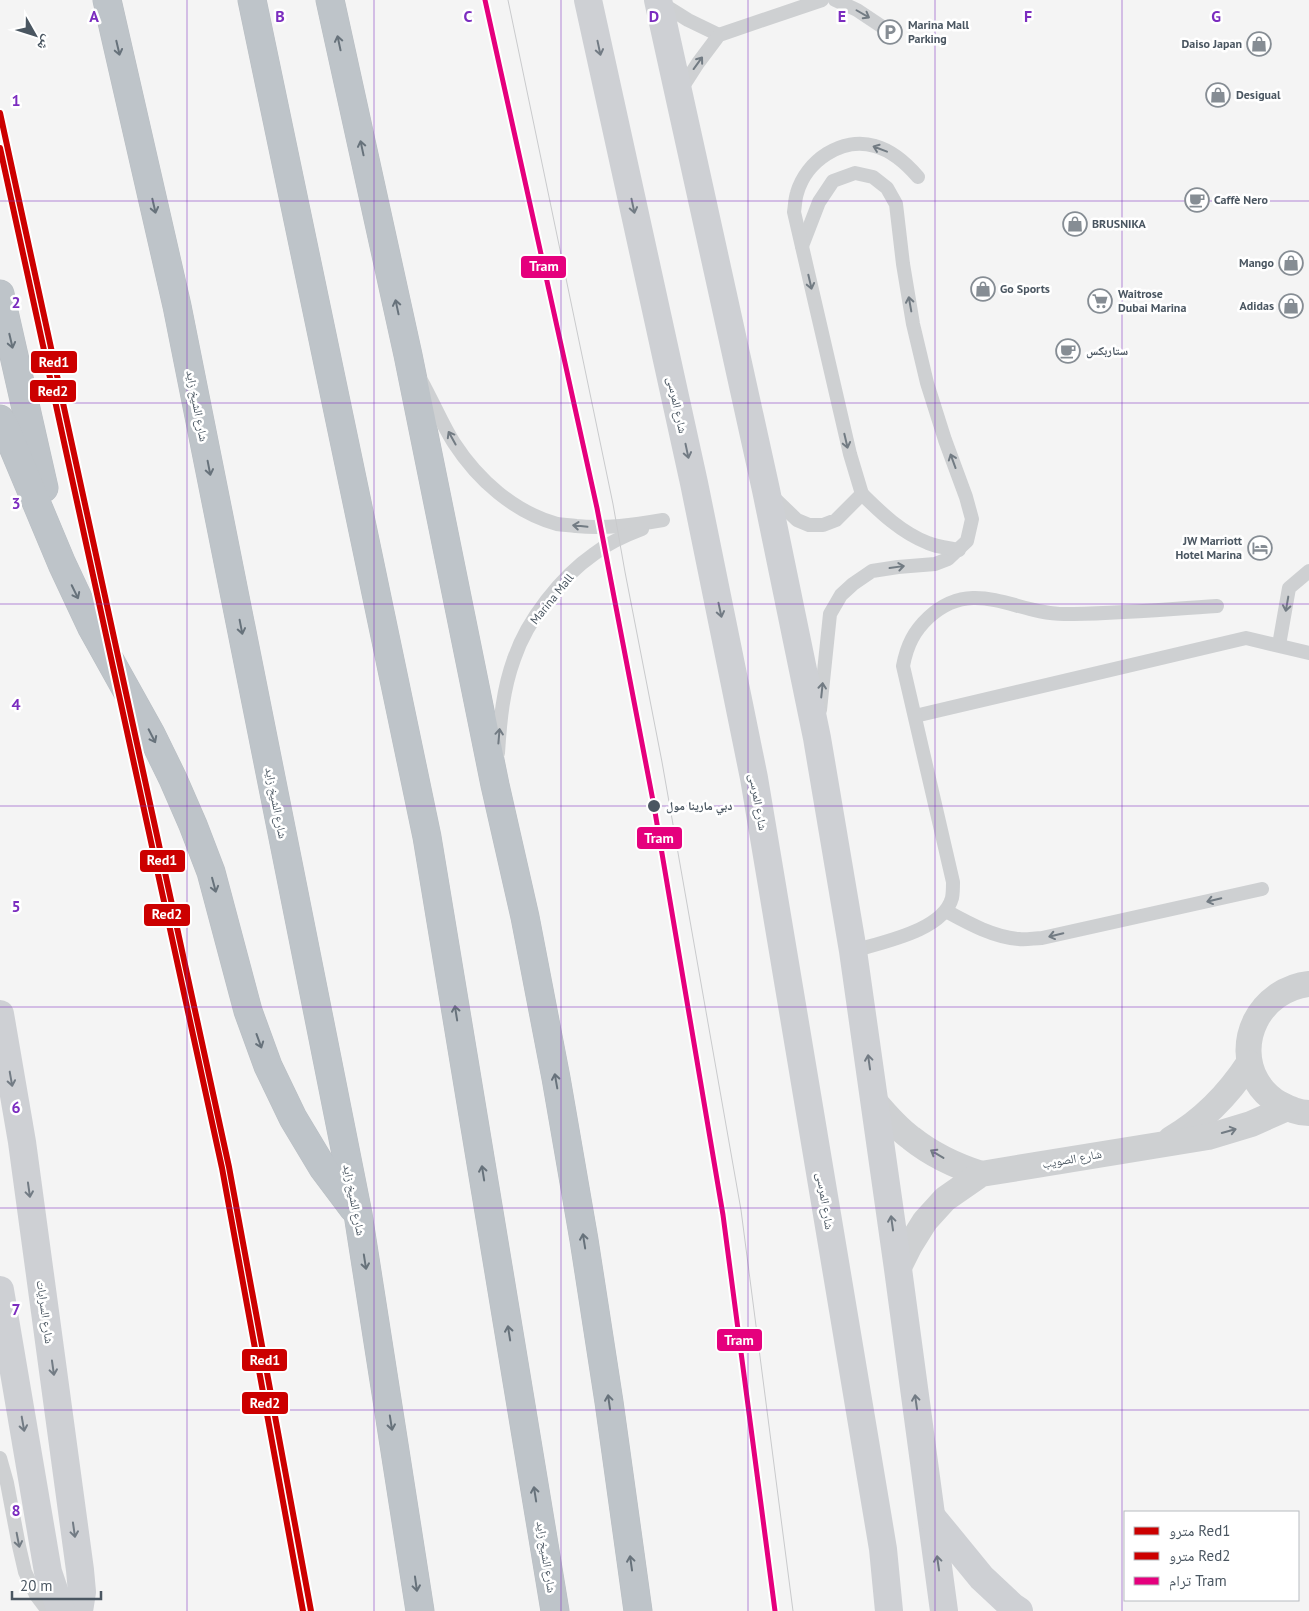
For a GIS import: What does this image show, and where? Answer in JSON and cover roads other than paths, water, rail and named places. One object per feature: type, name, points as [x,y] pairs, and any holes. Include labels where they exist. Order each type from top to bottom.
[{"type":"highway","name":"شارع الشيخ زايد","points":[[107,0],[177,306],[358,1214],[420,1611]]},
{"type":"highway","name":"شارع الشيخ زايد","points":[[252,0],[428,837],[554,1611]]},
{"type":"highway","points":[[330,0],[408,354],[495,785],[525,917],[556,1078],[584,1240],[638,1611]]},
{"type":"highway","points":[[0,294],[62,564]]},
{"type":"highway","points":[[0,419],[62,564],[92,628],[155,741],[193,824],[211,872],[248,1012],[268,1066],[293,1118],[323,1168],[358,1214]]},
{"type":"main road","name":"شارع المرسى","points":[[588,0],[694,483],[754,778],[883,1549],[889,1611]]},
{"type":"main road","points":[[659,1],[766,490],[817,738],[853,951],[875,1102],[944,1611]]},
{"type":"main road","name":"شارع السرايات","points":[[0,1014],[22,1142],[80,1570],[82,1592],[79,1611]]},
{"type":"main road","points":[[0,1290],[45,1558],[50,1580],[61,1611]]},
{"type":"main road","points":[[932,1517],[982,1578],[1019,1611]]},
{"type":"main road","points":[[883,1549],[900,1611]]},
{"type":"street","points":[[1301,1115],[1270,1098],[1257,1082],[1249,1063],[1248,1041],[1255,1020],[1268,1003],[1285,990],[1309,984]]},
{"type":"street","points":[[1164,1144],[1187,1130],[1209,1113],[1228,1094],[1249,1063]]},
{"type":"street","name":"شارع الصويب","points":[[875,1102],[912,1139],[956,1166],[981,1174]]},
{"type":"street","name":"شارع الصويب","points":[[898,1269],[910,1245],[925,1222],[945,1199],[981,1174],[1208,1137],[1251,1124],[1301,1115]]},
{"type":"lane","points":[[679,92],[719,35],[822,0]]},
{"type":"lane","points":[[835,0],[857,10],[890,32]]},
{"type":"lane","points":[[659,1],[688,20],[719,35]]},
{"type":"lane","points":[[918,177],[906,163],[891,153],[874,146],[855,144],[836,148],[819,159],[806,174],[797,192],[794,212],[850,454],[862,494],[904,530],[928,543],[959,550]]},
{"type":"lane","points":[[802,246],[819,202],[832,181],[856,173],[873,177],[887,188],[896,204],[913,324],[927,383],[972,519],[967,541],[948,559],[935,564],[898,567],[872,572],[853,584],[841,595],[830,614],[817,738]]},
{"type":"lane","name":"Marina Mall","points":[[408,354],[454,442],[473,470],[498,493],[526,511],[558,524],[592,528],[628,526],[663,520],[628,534],[594,553],[547,600],[528,628],[514,658],[506,686],[501,715],[495,785]]},
{"type":"lane","points":[[766,490],[796,520],[810,525],[823,525],[836,520],[862,494]]},
{"type":"lane","points":[[1279,645],[1289,588],[1309,571]]},
{"type":"lane","points":[[853,951],[922,929],[936,921],[946,911],[952,898],[953,882],[903,666],[906,649],[913,634],[923,622],[935,611],[956,601],[964,598],[978,597],[993,599],[1028,609],[1061,614],[1094,614],[1217,606]]},
{"type":"lane","points":[[915,716],[1246,638],[1309,653]]},
{"type":"lane","points":[[946,911],[964,921],[1003,936],[1019,939],[1042,938],[1262,889]]},
{"type":"lane","points":[[0,1458],[25,1572],[36,1595],[48,1611]]},
{"type":"lane","points":[[0,1493],[13,1514]]},
{"type":"tram line","name":"Tram","points":[[485,0],[597,508],[654,806],[723,1215],[775,1611]]},
{"type":"tram line","points":[[508,0],[613,504],[662,762],[741,1210],[793,1611]]},
{"type":"metro line","name":"Red1","points":[[0,113],[229,1167],[311,1611]]},
{"type":"metro line","name":"Red2","points":[[0,148],[222,1168],[303,1611]]},
{"type":"place","name":"Marina Mall Parking","points":[[890,32]]},
{"type":"place","name":"Daiso Japan","points":[[1259,44]]},
{"type":"place","name":"Desigual","points":[[1218,95]]},
{"type":"place","name":"Caffè Nero","points":[[1197,200]]},
{"type":"place","name":"BRUSNIKA","points":[[1075,224]]},
{"type":"place","name":"Mango","points":[[1291,263]]},
{"type":"place","name":"Go Sports","points":[[983,289]]},
{"type":"place","name":"Waitrose Dubai Marina","points":[[1100,301]]},
{"type":"place","name":"Adidas","points":[[1291,306]]},
{"type":"place","name":"ستاربكس","points":[[1068,351]]},
{"type":"place","name":"JW Marriott Hotel Marina","points":[[1260,548]]},
{"type":"place","name":"دبي مارينا مول","points":[[654,806]]}]
